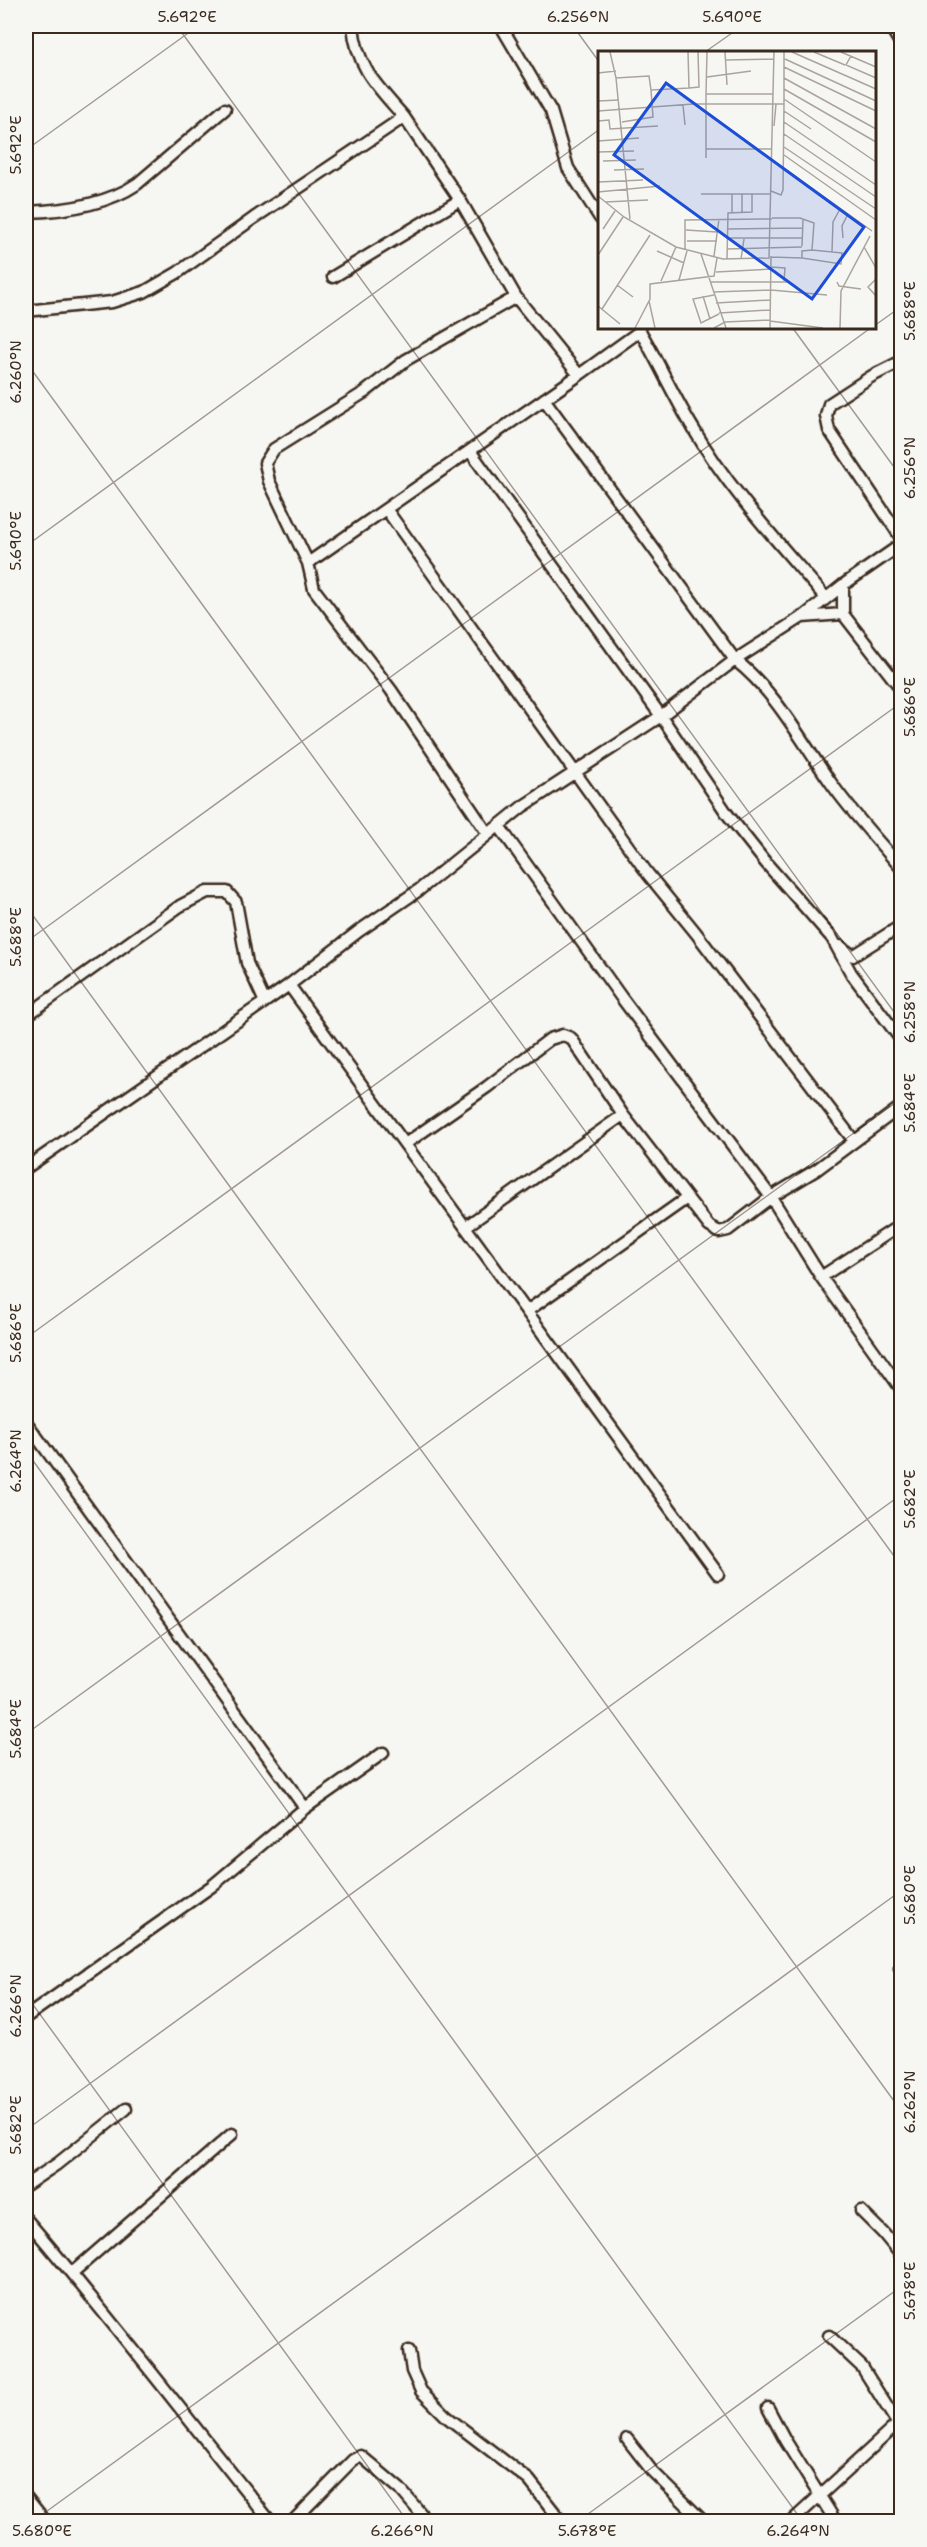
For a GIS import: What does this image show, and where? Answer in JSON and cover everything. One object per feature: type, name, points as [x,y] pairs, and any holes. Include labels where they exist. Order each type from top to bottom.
[{"type":"street","points":[[352,26],[364,69],[404,117],[460,200],[516,297],[579,375]]},
{"type":"street","points":[[501,26],[551,111],[568,168],[598,215]]},
{"type":"street","points":[[890,26],[902,46]]},
{"type":"street","points":[[26,212],[64,209],[122,194],[137,184],[225,109]]},
{"type":"street","points":[[26,311],[112,302],[144,292],[177,273],[404,117]]},
{"type":"street","points":[[333,277],[460,200]]},
{"type":"street","points":[[488,834],[391,690],[314,589],[308,563],[269,481],[265,463],[274,449],[366,392],[406,360],[516,297]]},
{"type":"street","points":[[308,563],[579,375],[641,329],[693,429],[715,461],[762,523],[826,598]]},
{"type":"street","points":[[902,361],[872,376],[829,404],[826,416],[829,430],[840,449],[902,539]]},
{"type":"street","points":[[544,399],[735,660],[747,669],[775,702],[830,782],[902,869]]},
{"type":"street","points":[[470,451],[661,716],[728,815],[766,863],[832,938],[851,973],[902,1041]]},
{"type":"street","points":[[386,509],[574,774],[854,1142]]},
{"type":"street","points":[[26,1168],[264,1000],[289,985],[359,931],[419,890],[522,807],[661,716],[735,660],[802,618],[843,585],[902,544]]},
{"type":"street","points":[[843,585],[843,614],[902,690]]},
{"type":"street","points":[[802,618],[843,614]]},
{"type":"street","points":[[499,826],[621,997],[771,1197],[821,1276],[902,1390]]},
{"type":"street","points":[[745,829],[756,846],[844,951],[853,956],[902,925]]},
{"type":"street","points":[[26,1016],[180,906],[207,892],[227,892],[236,902],[247,963],[264,1000]]},
{"type":"street","points":[[289,985],[718,1574]]},
{"type":"street","points":[[405,1144],[487,1088],[550,1039],[563,1035],[571,1038],[623,1116],[709,1226],[719,1232],[728,1230],[771,1197],[816,1170],[902,1106]]},
{"type":"street","points":[[465,1227],[623,1116]]},
{"type":"street","points":[[527,1311],[687,1198]]},
{"type":"street","points":[[821,1276],[902,1224]]},
{"type":"street","points":[[26,1422],[305,1808]]},
{"type":"street","points":[[26,2017],[212,1886],[305,1808],[383,1753]]},
{"type":"street","points":[[26,2185],[57,2164],[126,2109]]},
{"type":"street","points":[[72,2273],[232,2134]]},
{"type":"street","points":[[861,2211],[902,2256]]},
{"type":"street","points":[[26,2219],[72,2273],[271,2522]]},
{"type":"street","points":[[791,2522],[900,2424],[862,2367],[829,2336]]},
{"type":"street","points":[[409,2351],[412,2371],[421,2391],[447,2417],[529,2480],[562,2522]]},
{"type":"street","points":[[768,2408],[836,2522]]},
{"type":"street","points":[[627,2439],[652,2471],[704,2522]]},
{"type":"street","points":[[292,2522],[352,2460],[361,2456],[400,2489],[428,2522]]},
{"type":"street","points":[[26,2497],[46,2522]]}]
